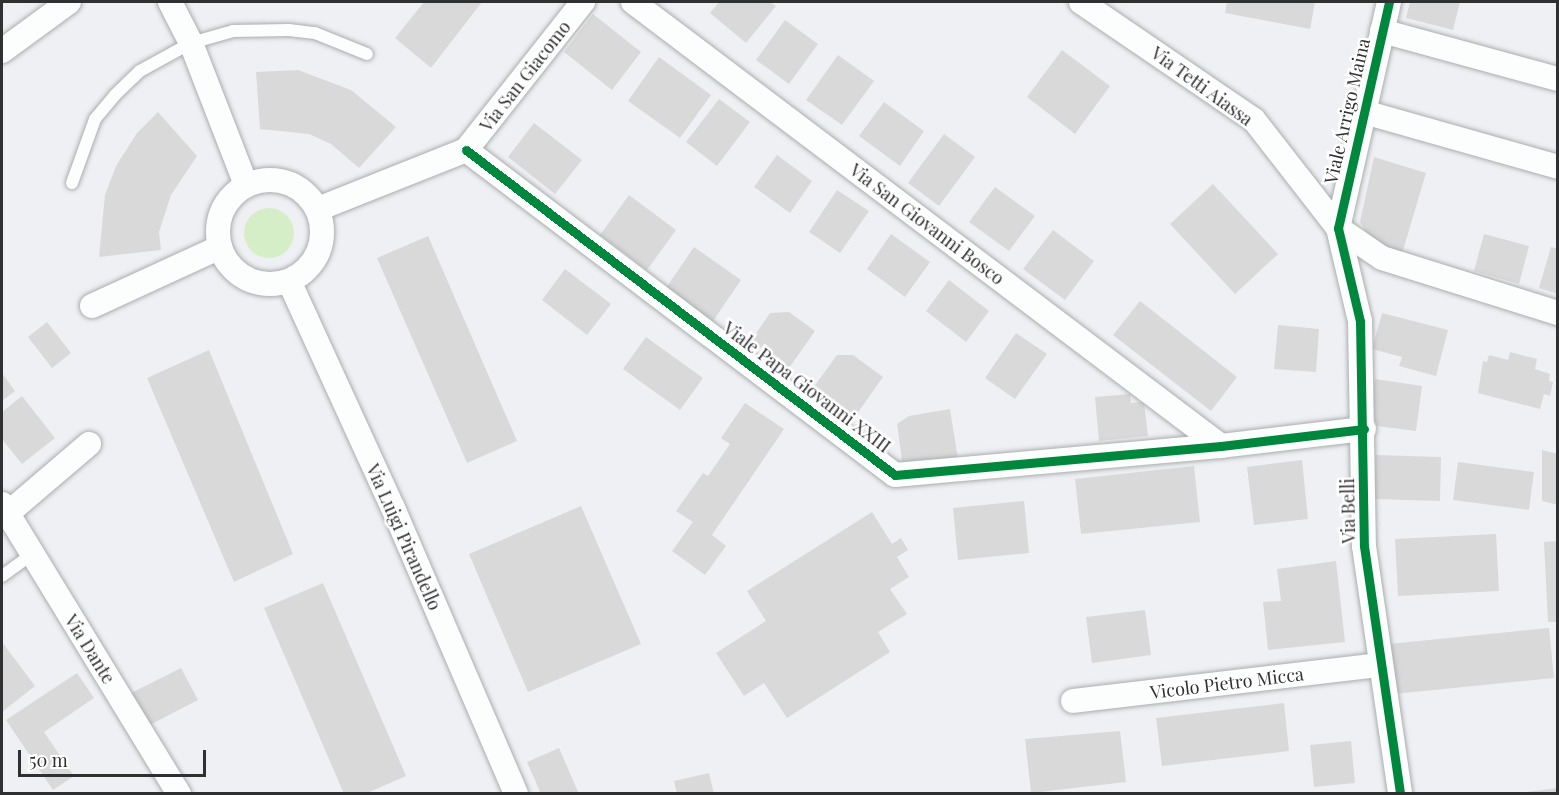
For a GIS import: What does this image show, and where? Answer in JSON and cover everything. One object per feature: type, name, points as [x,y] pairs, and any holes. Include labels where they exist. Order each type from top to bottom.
[{"type":"street","points":[[2,51],[69,2]]},
{"type":"street","points":[[170,2],[191,43],[246,185]]},
{"type":"street","name":"Via San Giacomo","points":[[466,150],[583,2]]},
{"type":"street","name":"Via San Giovanni Bosco","points":[[633,2],[1221,446]]},
{"type":"street","name":"Via Tetti Aiassa","points":[[1082,2],[1254,120],[1338,228],[1382,258],[1557,313]]},
{"type":"street","name":"Viale Arrigo Maina","points":[[1338,228],[1389,2]]},
{"type":"street","points":[[1382,31],[1557,79]]},
{"type":"street","points":[[1364,112],[1557,167]]},
{"type":"street","points":[[318,209],[466,150]]},
{"type":"street","name":"Viale Papa Giovanni XXIII","points":[[466,150],[895,475],[1221,446],[1364,429]]},
{"type":"street","points":[[262,180],[295,185],[318,209],[322,243],[316,259],[304,273],[289,281],[272,285],[240,275],[220,247],[222,211],[232,196],[246,185],[262,180]]},
{"type":"street","name":"Via Belli","points":[[1338,228],[1360,321],[1364,429],[1364,546],[1400,794]]},
{"type":"street","points":[[92,306],[220,247]]},
{"type":"street","name":"Via Luigi Pirandello","points":[[289,281],[393,508],[516,794]]},
{"type":"street","points":[[4,509],[88,444]]},
{"type":"street","name":"Via Dante","points":[[4,509],[179,794]]},
{"type":"street","name":"Vicolo Pietro Micca","points":[[1073,701],[1381,665]]},
{"type":"lane","points":[[72,183],[95,119],[115,95],[140,71],[191,43],[232,31],[289,30],[315,33],[367,54]]},
{"type":"lane","points":[[2,576],[32,554]]},
{"type":"green space","points":[[269,208],[287,215],[294,233],[287,251],[269,258],[251,251],[244,233],[251,215]]},
{"type":"building","points":[[424,2],[482,2],[431,68],[395,38]]},
{"type":"building","points":[[719,2],[770,2],[776,6],[746,43],[710,13]]},
{"type":"building","points":[[1227,2],[1315,2],[1310,29],[1225,13]]},
{"type":"building","points":[[1410,2],[1460,2],[1453,30],[1406,18]]},
{"type":"building","points":[[593,14],[641,52],[612,90],[564,52]]},
{"type":"building","points":[[785,20],[818,44],[789,84],[756,60]]},
{"type":"building","points":[[1062,50],[1110,86],[1075,134],[1027,97]]},
{"type":"building","points":[[838,55],[874,81],[842,125],[806,100]]},
{"type":"building","points":[[659,57],[711,95],[680,138],[628,101]]},
{"type":"building","points":[[298,70],[351,90],[396,127],[359,168],[331,144],[309,134],[260,129],[256,72]]},
{"type":"building","points":[[719,99],[750,122],[717,166],[686,142]]},
{"type":"building","points":[[884,102],[924,131],[900,166],[859,136]]},
{"type":"building","points":[[158,112],[197,156],[171,195],[159,232],[161,250],[99,257],[105,195],[116,166],[137,133]]},
{"type":"building","points":[[534,123],[582,160],[555,194],[508,157]]},
{"type":"building","points":[[944,134],[975,157],[939,206],[908,183]]},
{"type":"building","points":[[777,155],[812,181],[790,213],[754,187]]},
{"type":"building","points":[[1374,157],[1426,173],[1401,257],[1373,242],[1360,222]]},
{"type":"building","points":[[1213,184],[1278,254],[1235,294],[1170,224]]},
{"type":"building","points":[[995,187],[1035,216],[1009,251],[969,222]]},
{"type":"building","points":[[837,190],[869,211],[840,253],[809,232]]},
{"type":"building","points":[[629,195],[676,230],[647,270],[600,235]]},
{"type":"building","points":[[1053,230],[1094,261],[1065,300],[1023,269]]},
{"type":"building","points":[[891,234],[930,262],[905,297],[867,269]]},
{"type":"building","points":[[1484,234],[1529,246],[1519,284],[1474,271]]},
{"type":"building","points":[[428,236],[517,441],[467,463],[377,258]]},
{"type":"building","points":[[694,247],[741,280],[713,321],[666,288]]},
{"type":"building","points":[[1551,247],[1558,249],[1558,294],[1539,288]]},
{"type":"building","points":[[565,269],[611,304],[587,335],[542,300]]},
{"type":"building","points":[[949,280],[989,311],[966,342],[926,311]]},
{"type":"building","points":[[1140,301],[1237,377],[1211,411],[1113,335]]},
{"type":"building","points":[[789,312],[815,331],[789,368],[751,341],[770,313]]},
{"type":"building","points":[[1382,313],[1448,330],[1436,376],[1399,366],[1402,357],[1372,349]]},
{"type":"building","points":[[47,322],[71,353],[52,368],[28,337]]},
{"type":"building","points":[[1278,325],[1319,329],[1316,372],[1274,369]]},
{"type":"building","points":[[1016,333],[1047,354],[1015,399],[985,378]]},
{"type":"building","points":[[646,337],[703,378],[680,410],[623,369]]},
{"type":"building","points":[[209,350],[293,554],[234,582],[147,378]]},
{"type":"building","points":[[1510,352],[1537,359],[1535,369],[1550,374],[1549,381],[1553,382],[1550,396],[1544,394],[1540,409],[1478,393],[1483,361],[1487,362],[1489,355],[1508,360]]},
{"type":"building","points":[[837,355],[853,355],[883,377],[854,418],[813,388]]},
{"type":"building","points":[[2,373],[15,391],[2,401]]},
{"type":"building","points":[[1375,379],[1422,386],[1416,431],[1369,425]]},
{"type":"building","points":[[1130,394],[1131,403],[1144,402],[1148,436],[1099,441],[1095,397]]},
{"type":"building","points":[[22,396],[55,438],[22,464],[2,439],[2,412]]},
{"type":"building","points":[[745,403],[784,429],[712,535],[726,546],[705,575],[672,551],[693,522],[676,511],[703,473],[708,476],[730,444],[721,438]]},
{"type":"building","points":[[950,409],[958,459],[903,468],[897,424],[909,416]]},
{"type":"building","points":[[1542,450],[1558,454],[1558,505],[1542,501]]},
{"type":"building","points":[[1376,455],[1441,457],[1440,501],[1374,499]]},
{"type":"building","points":[[1302,460],[1308,519],[1254,525],[1247,467]]},
{"type":"building","points":[[1458,462],[1534,472],[1529,510],[1453,500]]},
{"type":"building","points":[[1194,466],[1200,522],[1081,534],[1075,479]]},
{"type":"building","points":[[1024,501],[1029,553],[958,560],[953,508]]},
{"type":"building","points":[[581,506],[641,644],[528,692],[469,554]]},
{"type":"building","points":[[872,512],[892,544],[901,538],[908,550],[897,557],[909,577],[890,589],[907,614],[878,632],[890,652],[787,718],[764,683],[744,696],[716,653],[766,621],[747,591]]},
{"type":"building","points":[[1496,534],[1499,591],[1398,596],[1395,539]]},
{"type":"building","points":[[1558,541],[1558,622],[1548,622],[1544,542]]},
{"type":"building","points":[[1336,561],[1345,642],[1268,650],[1263,602],[1281,601],[1277,569]]},
{"type":"building","points":[[323,583],[406,776],[365,794],[344,794],[264,608]]},
{"type":"building","points":[[1145,610],[1151,655],[1092,663],[1086,617]]},
{"type":"building","points":[[1549,628],[1554,678],[1394,694],[1389,644]]},
{"type":"building","points":[[2,642],[35,686],[2,712]]},
{"type":"building","points":[[181,668],[198,700],[146,727],[129,694]]},
{"type":"building","points":[[77,673],[94,698],[44,732],[74,776],[53,790],[6,720]]},
{"type":"building","points":[[1284,703],[1289,751],[1162,766],[1156,718]]},
{"type":"building","points":[[1120,731],[1126,782],[1031,793],[1025,739]]},
{"type":"building","points":[[1351,741],[1355,783],[1314,787],[1310,745]]},
{"type":"building","points":[[559,748],[579,794],[541,794],[527,762]]},
{"type":"building","points":[[709,773],[714,794],[677,794],[674,781]]},
{"type":"building","points":[[1558,788],[1558,794],[1526,794],[1526,792]]},
{"type":"cycle path","points":[[1389,2],[1338,228],[1360,321],[1364,546],[1400,794]]},
{"type":"cycle path","points":[[466,150],[895,475],[1221,446],[1364,429]]}]
